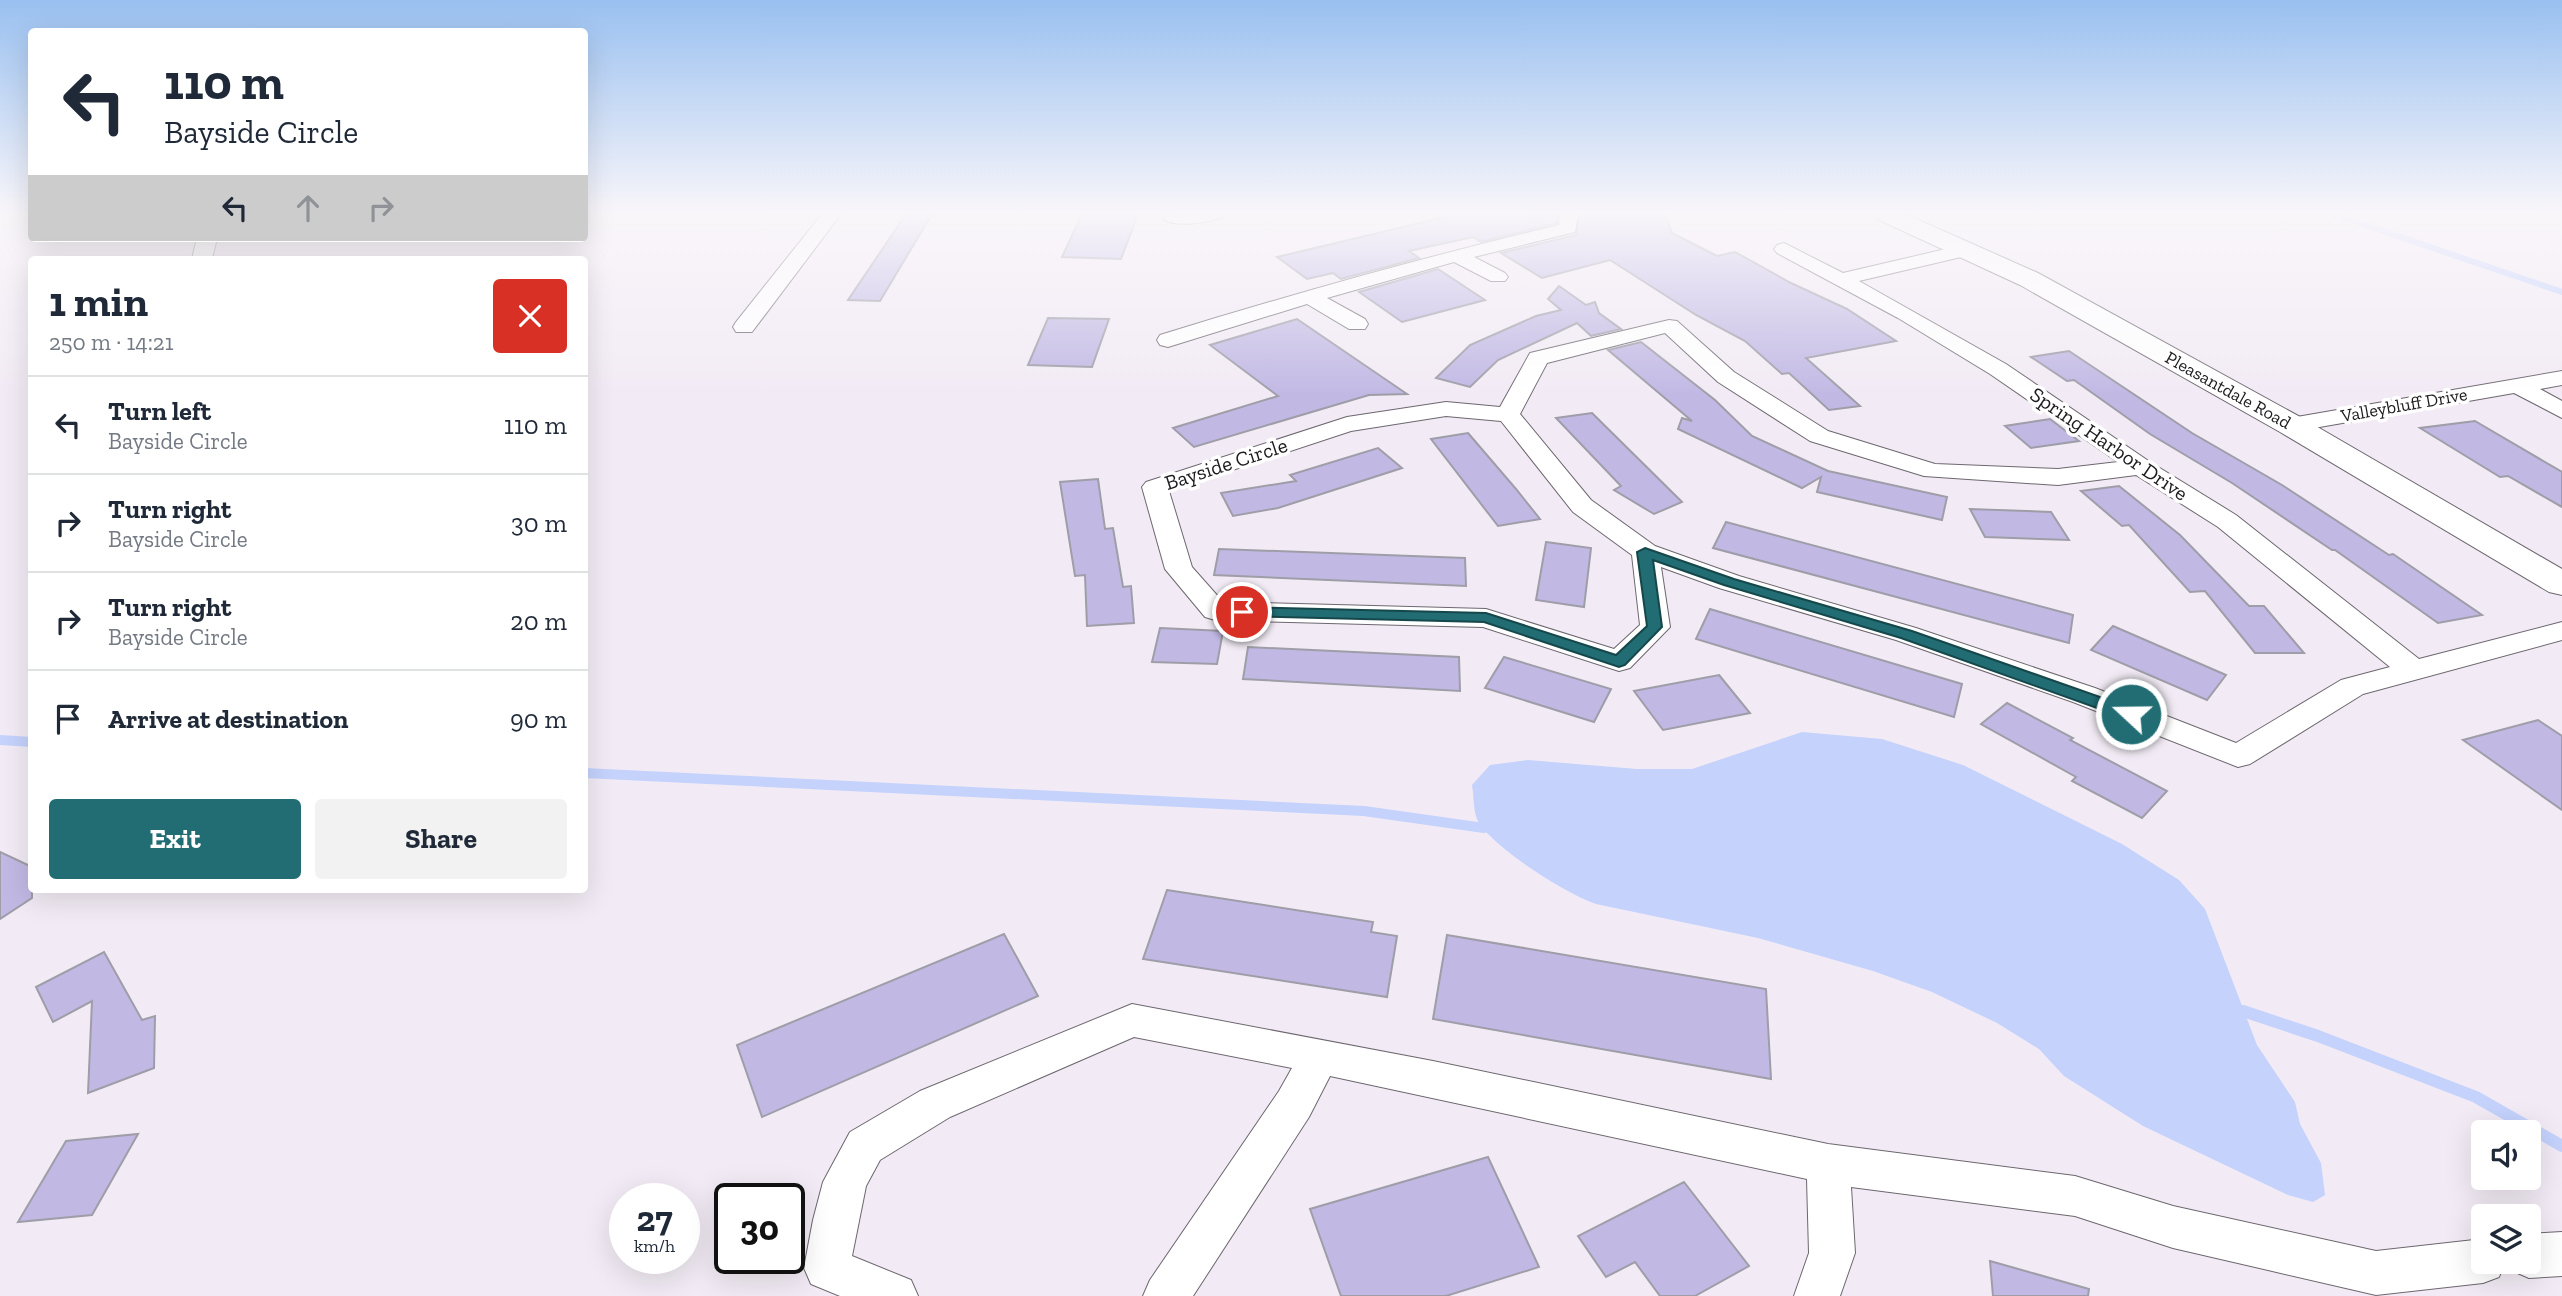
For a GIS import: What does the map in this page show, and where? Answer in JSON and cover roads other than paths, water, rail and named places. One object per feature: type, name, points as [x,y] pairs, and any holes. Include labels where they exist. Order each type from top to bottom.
[{"type":"main road","name":"Pleasantdale Road","points":[[2019,274],[2291,425],[2562,584]]},
{"type":"street","points":[[744,327],[785,274]]},
{"type":"street","points":[[1168,340],[1308,296],[1391,274]]},
{"type":"street","points":[[1491,274],[1498,278]]},
{"type":"street","name":"Spring Harbor Drive","points":[[1833,274],[1998,369],[2141,467],[2227,521],[2413,670]]},
{"type":"street","points":[[1842,279],[1861,274]]},
{"type":"street","points":[[1308,296],[1357,324]]},
{"type":"street","points":[[2141,467],[2058,477],[1933,471],[1819,436],[1726,377],[1669,326],[1538,358],[1508,415],[1582,506],[1645,552],[1729,582],[1906,634],[2071,691],[2238,756],[2352,687],[2562,631]]},
{"type":"street","name":"Valleybluff Drive","points":[[2291,425],[2562,378]]},
{"type":"street","points":[[2516,385],[2562,411]]},
{"type":"street","name":"Bayside Circle","points":[[1508,415],[1446,409],[1347,425],[1155,487],[1179,569],[1215,611],[1486,618],[1619,662],[1655,627],[1645,552]]},
{"type":"street","points":[[894,1296],[827,1268],[845,1182],[865,1146],[935,1104],[1132,1020],[1320,1056],[1828,1164],[2075,1196],[2173,1227],[2381,1285],[2471,1264]]},
{"type":"street","points":[[1166,1296],[1294,1104],[1320,1056]]},
{"type":"street","points":[[1816,1296],[1832,1253],[1828,1164]]},
{"type":"street","points":[[2541,1255],[2562,1254]]},
{"type":"water","points":[[1802,732],[1882,739],[1963,765],[2122,844],[2179,880],[2205,909],[2257,1045],[2295,1102],[2300,1124],[2321,1163],[2325,1195],[2313,1202],[2288,1195],[2143,1126],[2064,1076],[2039,1049],[1997,1023],[1932,992],[1873,971],[1758,938],[1583,899],[1516,858],[1488,834],[1476,815],[1472,785],[1490,765],[1528,760],[1637,769],[1692,769]]},
{"type":"waterway","points":[[2511,274],[2562,292]]},
{"type":"waterway","points":[[0,740],[28,742]]},
{"type":"waterway","points":[[588,773],[1364,811],[1484,828]]},
{"type":"waterway","points":[[2243,1011],[2318,1036],[2476,1097],[2562,1146]]}]
